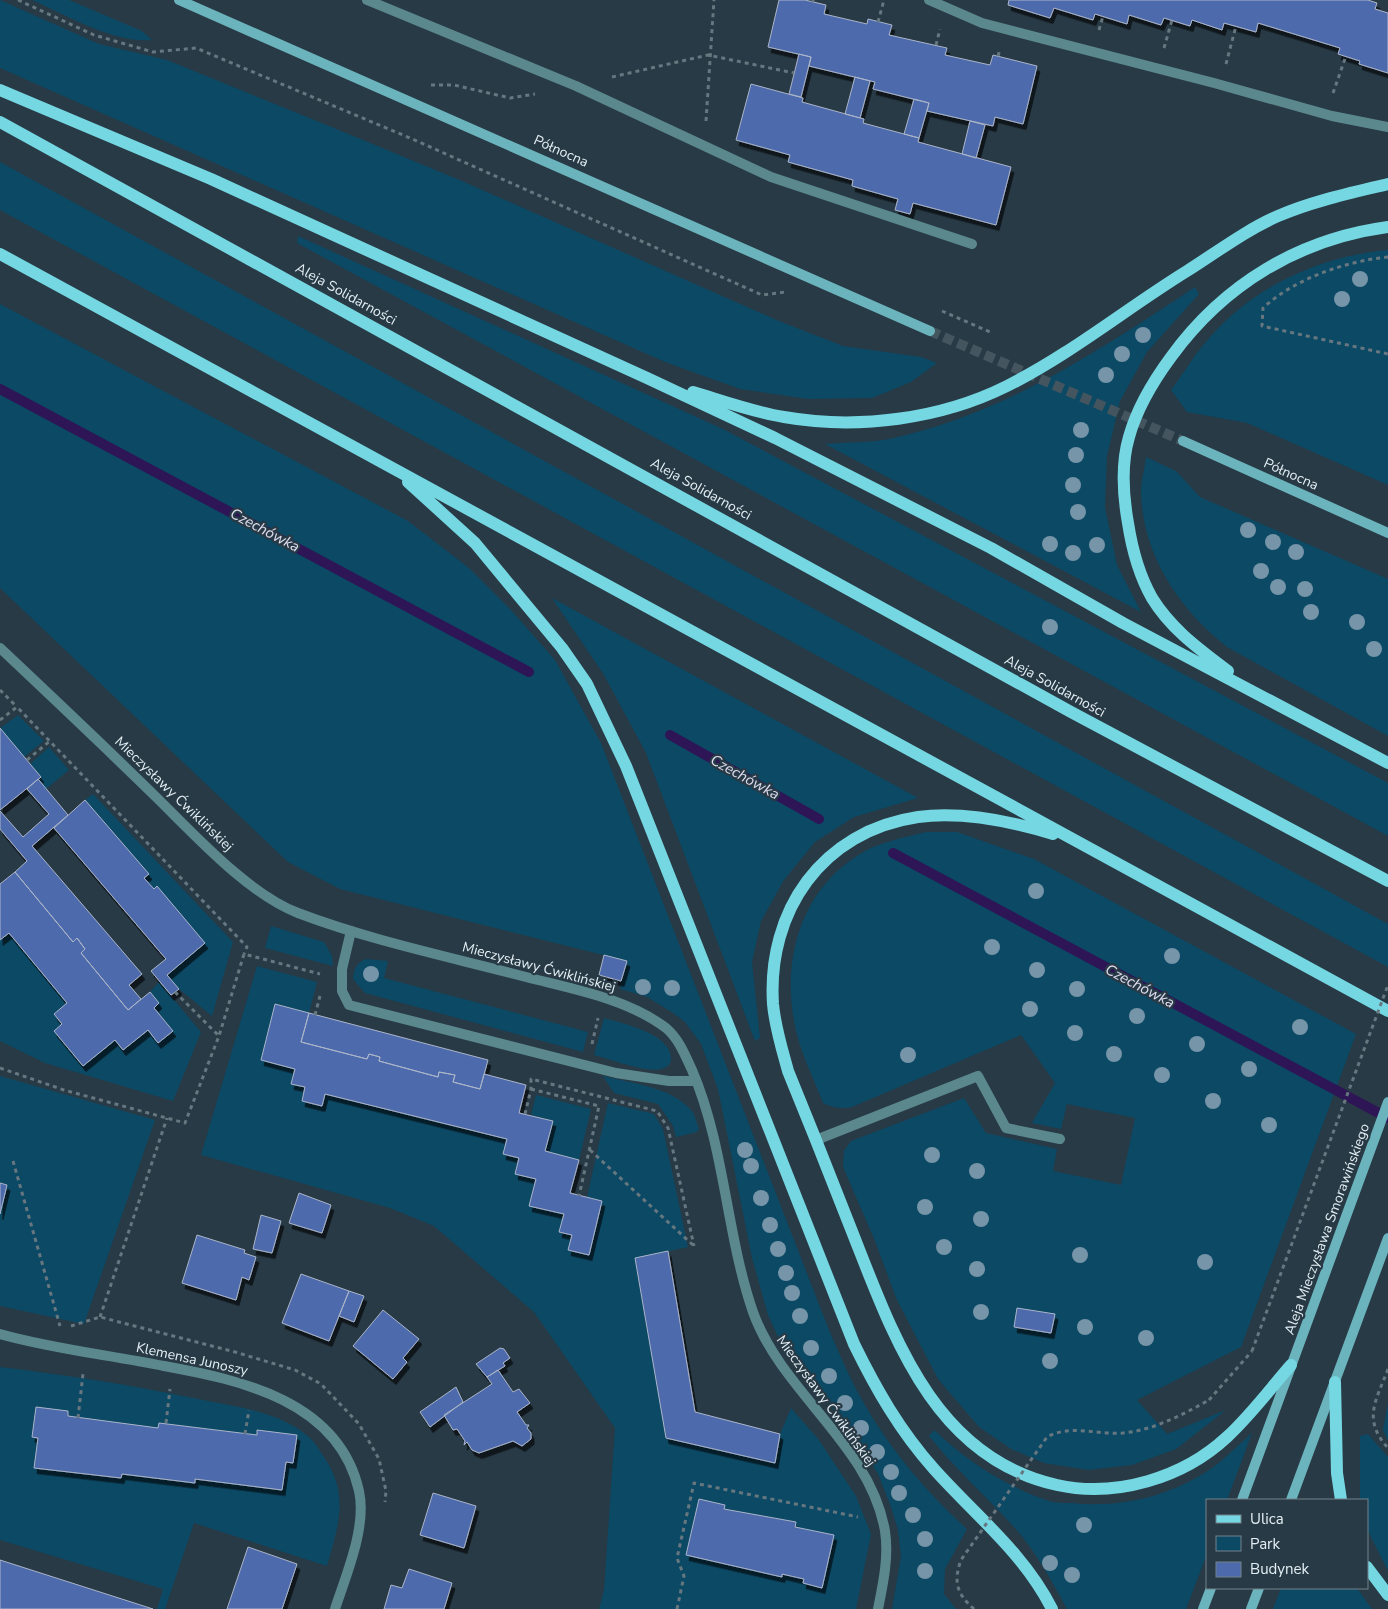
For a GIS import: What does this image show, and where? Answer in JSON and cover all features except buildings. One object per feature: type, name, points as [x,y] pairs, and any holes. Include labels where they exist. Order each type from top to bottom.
[{"type":"main road","points":[[0,90],[210,179],[648,378],[775,438],[991,548],[1123,623],[1388,763]]},
{"type":"main road","name":"Aleja Solidarności","points":[[0,122],[1071,712],[1388,881]]},
{"type":"main road","points":[[648,378],[747,409],[785,417],[830,422],[866,421],[944,410],[1007,386],[1040,368],[1162,286],[1278,216],[1343,194],[1388,184]]},
{"type":"main road","points":[[1256,692],[1194,646],[1171,624],[1152,598],[1138,568],[1124,503],[1124,472],[1129,437],[1157,376],[1205,315],[1240,286],[1280,261],[1319,243],[1358,231],[1388,227]]},
{"type":"main road","points":[[0,254],[1388,1011]]},
{"type":"main road","points":[[393,469],[475,543],[562,648],[587,684],[626,766],[845,1319],[872,1379],[888,1409],[910,1441],[935,1470],[1005,1542],[1028,1570],[1052,1609]]},
{"type":"main road","points":[[1079,842],[1033,828],[993,819],[919,817],[868,832],[842,847],[819,865],[801,887],[789,910],[776,949],[772,978],[773,1006],[778,1033],[788,1071],[882,1310],[902,1351],[923,1387],[941,1414],[959,1433],[980,1451],[1006,1467],[1041,1482],[1073,1489],[1100,1490],[1148,1482],[1196,1460],[1227,1438],[1291,1365]]},
{"type":"main road","points":[[1335,1382],[1337,1473],[1341,1499]]},
{"type":"main road","points":[[1368,1568],[1388,1595]]},
{"type":"street","name":"Północna","points":[[179,0],[930,330]]},
{"type":"street","points":[[368,0],[576,86],[771,176],[972,244]]},
{"type":"street","points":[[929,0],[982,22],[1326,114],[1388,127]]},
{"type":"street","name":"Północna","points":[[1183,441],[1388,533]]},
{"type":"street","name":"Mieczysławy Ćwiklińskiej","points":[[0,648],[238,873],[296,912],[351,931],[582,991],[616,1002],[646,1016],[668,1030],[681,1046],[707,1108],[743,1276],[753,1312],[765,1339],[797,1386],[842,1441],[868,1483],[879,1510],[885,1532],[886,1558],[878,1609]]},
{"type":"street","points":[[351,931],[342,969],[342,991],[349,1005],[616,1073],[669,1082],[696,1082]]},
{"type":"street","points":[[816,1140],[978,1076],[1006,1128],[1060,1139]]},
{"type":"street","name":"Aleja Mieczysława Smorawińskiego","points":[[1242,1499],[1388,1102]]},
{"type":"street","points":[[1291,1499],[1388,1238]]},
{"type":"street","name":"Klemensa Junoszy","points":[[0,1334],[217,1376],[257,1387],[282,1399],[306,1414],[328,1433],[340,1448],[352,1470],[359,1492],[360,1513],[354,1552],[335,1609]]},
{"type":"street","points":[[1203,1609],[1211,1589]]},
{"type":"street","points":[[1251,1609],[1259,1589]]},
{"type":"path","points":[[18,0],[94,34],[153,52],[196,48],[410,138],[762,295],[828,286]]},
{"type":"path","points":[[705,147],[708,55],[714,0]]},
{"type":"path","points":[[878,22],[884,0]]},
{"type":"path","points":[[1158,68],[1172,20]]},
{"type":"path","points":[[1220,85],[1236,26]]},
{"type":"path","points":[[430,85],[454,85],[510,98],[576,86],[708,55],[794,73]]},
{"type":"path","points":[[1326,114],[1346,56]]},
{"type":"path","points":[[1388,258],[1370,259],[1328,270],[1277,295],[1263,308],[1262,326],[1388,354]]},
{"type":"path","points":[[0,690],[247,946],[219,1036],[185,1124],[64,1090],[0,1068]]},
{"type":"path","points":[[0,720],[17,707]]},
{"type":"path","points":[[27,760],[50,741]]},
{"type":"path","points":[[244,954],[325,976]]},
{"type":"path","points":[[974,1609],[962,1599],[957,1586],[956,1574],[961,1560],[1047,1437],[1067,1429],[1108,1434],[1145,1429],[1182,1415],[1209,1400],[1252,1351],[1388,985]]},
{"type":"path","points":[[175,992],[219,1036]]},
{"type":"path","points":[[590,1052],[598,1015]]},
{"type":"path","points":[[525,1114],[531,1089],[531,1079],[657,1112],[668,1128],[694,1246],[590,1150]]},
{"type":"path","points":[[531,1089],[600,1106],[579,1196]]},
{"type":"path","points":[[100,1317],[167,1118]]},
{"type":"path","points":[[14,1161],[60,1329]]},
{"type":"path","points":[[78,1418],[84,1367]]},
{"type":"path","points":[[1388,1368],[1377,1398],[1372,1421],[1378,1437],[1388,1448]]},
{"type":"path","points":[[166,1423],[170,1384]]},
{"type":"path","points":[[246,1434],[250,1401]]},
{"type":"path","points":[[677,1609],[684,1576],[677,1558],[694,1483],[865,1519]]},
{"type":"green space","points":[[0,0],[99,44],[167,60],[334,128],[462,181],[779,321],[843,346],[921,357],[937,363],[911,382],[872,398],[808,399],[740,389],[665,362],[0,68]]},
{"type":"green space","points":[[32,0],[69,0],[142,31],[152,40],[122,38],[107,33]]},
{"type":"green space","points":[[0,162],[1388,924],[1388,967],[0,210]]},
{"type":"green space","points":[[298,236],[723,429],[1388,783],[1388,836],[297,243]]},
{"type":"green space","points":[[1388,250],[1388,485],[1247,423],[1187,412],[1171,390],[1210,337],[1247,303],[1268,289],[1290,277],[1338,259]]},
{"type":"green space","points":[[1195,287],[1199,294],[1147,352],[1120,401],[1107,456],[1105,507],[1117,565],[1141,612],[825,444],[889,439],[931,428],[972,414],[1049,378],[1123,334]]},
{"type":"green space","points":[[0,304],[408,521],[469,568],[512,611],[555,660],[601,743],[829,1330],[849,1375],[867,1409],[892,1446],[935,1498],[967,1529],[945,1569],[944,1594],[956,1609],[892,1609],[901,1556],[898,1530],[891,1507],[878,1474],[849,1429],[780,1341],[768,1315],[752,1258],[718,1089],[701,1044],[685,1022],[647,997],[620,989],[627,961],[340,889],[288,862],[0,588]]},
{"type":"green space","points":[[1146,457],[1176,471],[1200,497],[1388,579],[1388,736],[1227,647],[1193,616],[1166,579],[1148,537],[1143,515],[1141,491]]},
{"type":"green space","points":[[552,598],[918,798],[854,817],[815,842],[784,880],[761,921],[752,962],[760,1038],[755,1041],[646,753],[604,675]]},
{"type":"green space","points":[[18,715],[44,741],[24,757],[0,728]]},
{"type":"green space","points":[[49,747],[69,770],[46,789],[38,779],[41,777],[30,764]]},
{"type":"green space","points":[[93,794],[233,942],[212,1016],[179,989],[167,975],[205,943],[156,887],[154,889],[144,878],[148,874],[85,800]]},
{"type":"green space","points":[[926,832],[957,832],[1034,859],[1356,1034],[1241,1347],[1137,1400],[1167,1434],[1226,1410],[1176,1449],[1132,1465],[1088,1470],[1044,1463],[1011,1449],[979,1427],[938,1379],[896,1298],[875,1241],[843,1167],[844,1151],[851,1141],[964,1098],[986,1133],[1057,1149],[1053,1171],[1121,1185],[1135,1118],[1067,1104],[1061,1129],[1032,1123],[1055,1083],[1021,1035],[852,1107],[837,1108],[823,1103],[796,1031],[792,1005],[791,978],[794,952],[800,928],[811,905],[825,884],[844,865],[874,847]]},
{"type":"green space","points":[[271,926],[324,942],[332,956],[333,966],[265,948]]},
{"type":"green space","points":[[9,933],[67,1003],[62,1024],[54,1031],[83,1066],[115,1040],[123,1050],[148,1030],[173,1031],[154,1008],[159,1003],[150,992],[159,982],[201,1032],[173,1101],[45,1063],[0,1041],[0,940]]},
{"type":"green space","points":[[366,959],[388,961],[384,978],[588,1032],[583,1052],[365,993],[353,979],[356,967]]},
{"type":"green space","points":[[257,966],[317,982],[309,1013],[261,1060],[295,1069],[305,1087],[302,1101],[322,1106],[325,1094],[507,1139],[503,1154],[519,1158],[515,1174],[536,1179],[529,1206],[564,1214],[559,1232],[572,1235],[568,1250],[589,1254],[602,1201],[587,1197],[608,1103],[654,1114],[663,1129],[688,1247],[636,1258],[666,1438],[775,1463],[780,1434],[791,1408],[819,1440],[856,1496],[871,1534],[856,1609],[599,1609],[604,1590],[615,1428],[534,1312],[434,1226],[390,1208],[201,1155]]},
{"type":"green space","points":[[604,1018],[645,1031],[664,1043],[669,1051],[671,1062],[669,1065],[661,1069],[646,1069],[594,1055]]},
{"type":"green space","points":[[0,1076],[155,1120],[84,1324],[0,1306]]},
{"type":"green space","points":[[603,1076],[650,1087],[673,1096],[683,1102],[692,1112],[699,1128],[697,1132],[676,1137],[673,1126],[658,1104],[614,1093]]},
{"type":"green space","points":[[536,1095],[591,1109],[579,1160],[545,1151],[553,1121],[531,1115]]},
{"type":"green space","points":[[0,1367],[75,1377],[173,1394],[243,1408],[286,1422],[314,1442],[331,1468],[336,1482],[339,1496],[338,1522],[327,1566],[194,1523],[165,1609],[157,1609],[163,1589],[0,1540]]},
{"type":"green space","points":[[1388,1403],[1388,1441],[1383,1430]]},
{"type":"green space","points":[[934,1430],[974,1463],[1002,1480],[1033,1495],[1060,1503],[1108,1504],[1160,1494],[1177,1487],[1215,1466],[1252,1433],[1227,1499],[1206,1499],[1206,1557],[1186,1609],[1067,1609],[1021,1535],[949,1460],[929,1436]]},
{"type":"green space","points":[[1368,1434],[1388,1457],[1388,1571],[1368,1531],[1368,1499],[1360,1499],[1360,1436]]},
{"type":"green space","points":[[1281,1589],[1358,1589],[1372,1609],[1273,1609]]},
{"type":"waterway","name":"Czechówka","points":[[0,389],[529,672]]},
{"type":"waterway","name":"Czechówka","points":[[670,735],[819,819]]},
{"type":"waterway","name":"Czechówka","points":[[893,853],[1388,1118]]},
{"type":"tunnel","points":[[930,331],[1183,441]]}]
